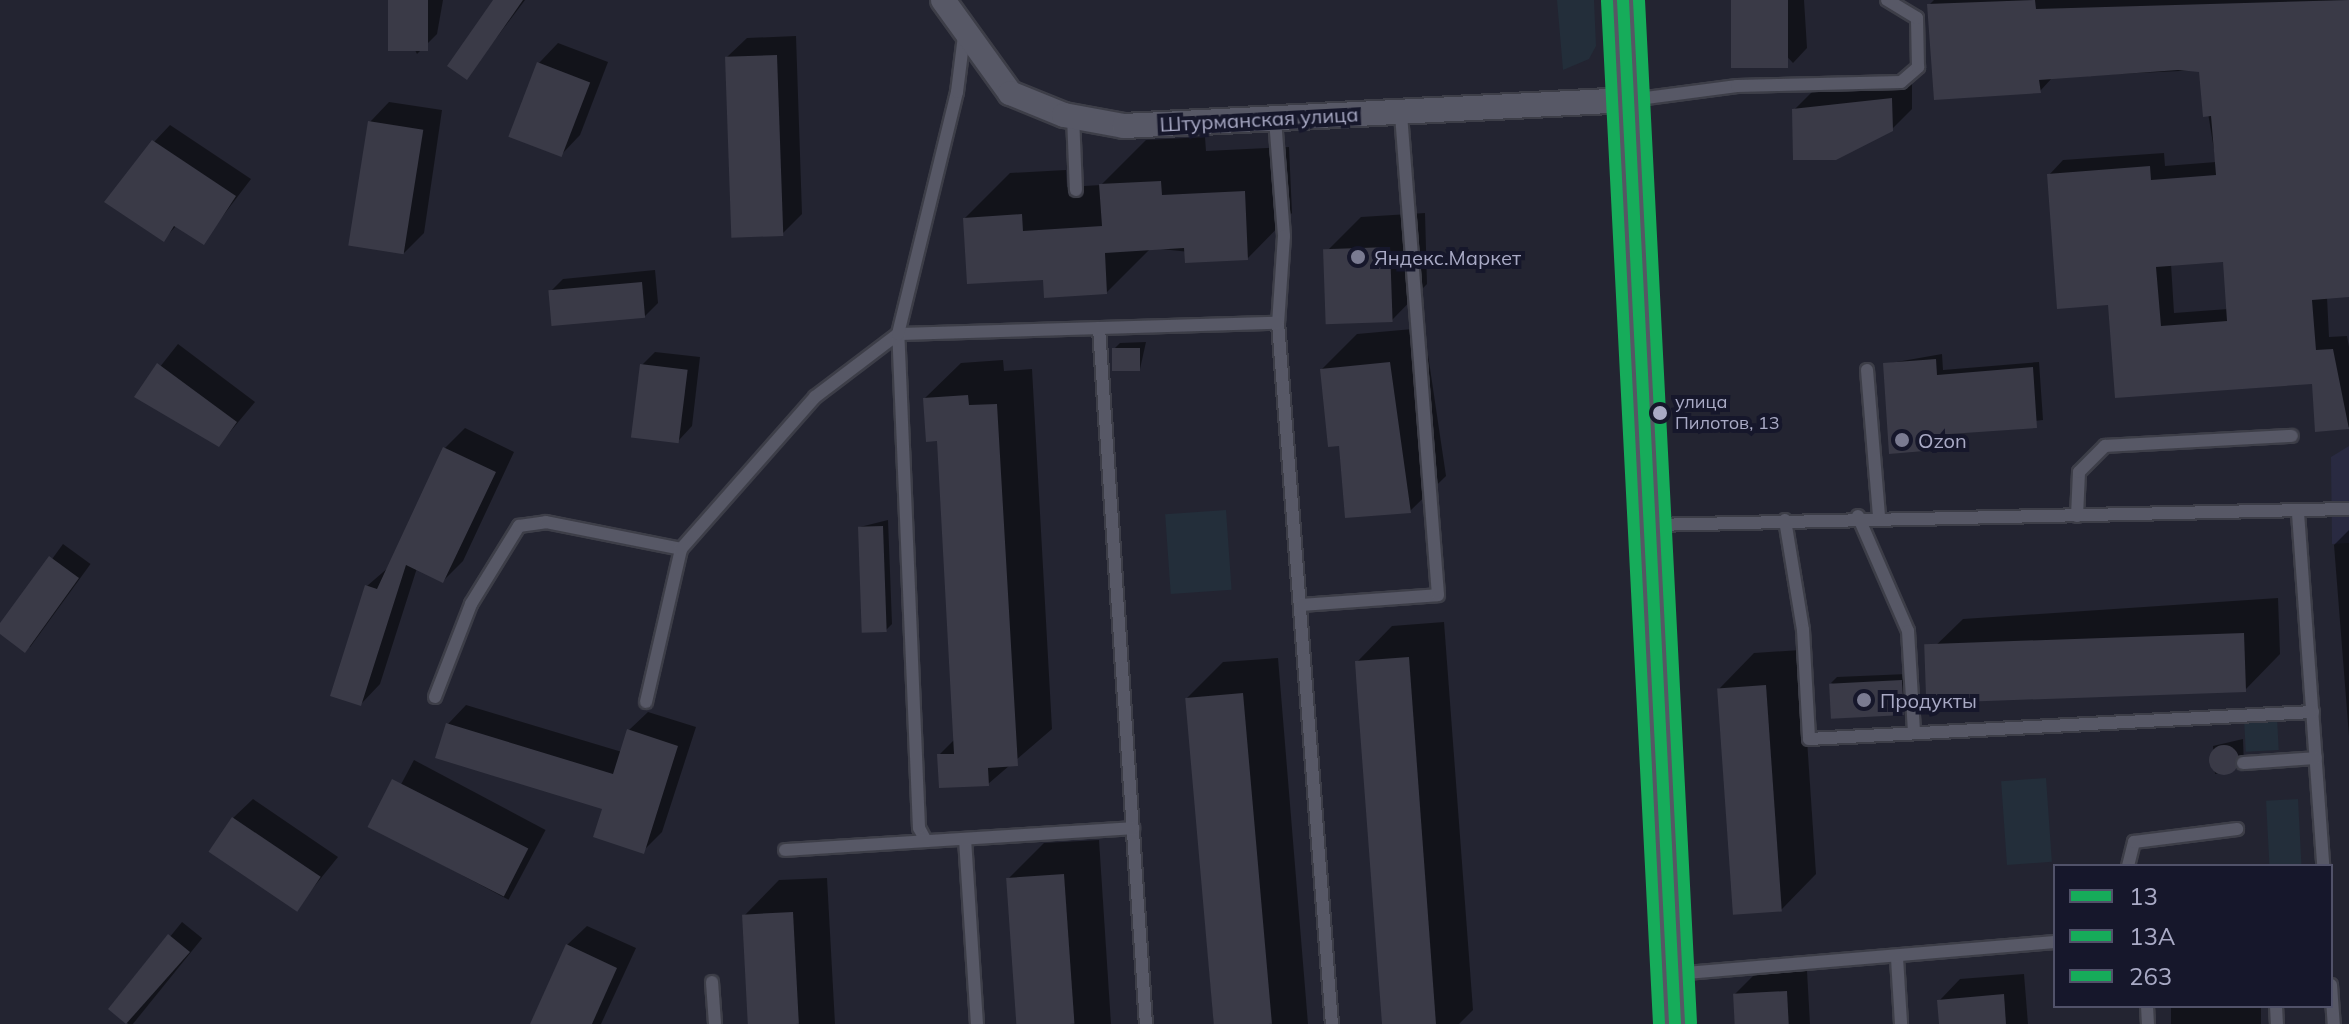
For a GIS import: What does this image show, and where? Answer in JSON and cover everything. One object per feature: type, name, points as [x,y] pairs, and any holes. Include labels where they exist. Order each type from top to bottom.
[{"type":"street","name":"Штурманская улица","points":[[943,0],[964,36],[1010,93],[1073,116],[1124,126],[1628,100]]},
{"type":"street","points":[[1623,0],[1675,1024]]},
{"type":"lane","points":[[1628,100],[1737,86],[1901,82],[1918,67],[1917,18],[1887,0]]},
{"type":"lane","points":[[926,841],[919,828],[898,334],[957,92],[964,36]]},
{"type":"lane","points":[[1300,605],[1438,595],[1401,113]]},
{"type":"lane","points":[[1073,116],[1076,190]]},
{"type":"lane","points":[[1275,119],[1284,236],[1278,323],[1332,1024]]},
{"type":"lane","points":[[646,702],[681,549],[815,397],[898,334],[1278,323]]},
{"type":"lane","points":[[1099,328],[1146,1024]]},
{"type":"lane","points":[[1867,370],[1879,516]]},
{"type":"lane","points":[[2077,516],[2079,472],[2105,446],[2292,436]]},
{"type":"lane","points":[[1650,525],[1858,516],[2298,513],[2349,509]]},
{"type":"lane","points":[[2298,513],[2323,864]]},
{"type":"lane","points":[[1858,516],[1908,631],[1914,733]]},
{"type":"lane","points":[[1785,520],[1803,630],[1809,739],[2313,712]]},
{"type":"lane","points":[[435,697],[471,604],[519,526],[546,522],[681,549]]},
{"type":"lane","points":[[2243,763],[2316,758]]},
{"type":"lane","points":[[785,850],[1133,828]]},
{"type":"lane","points":[[2128,864],[2134,842],[2237,829]]},
{"type":"lane","points":[[965,839],[977,1024]]},
{"type":"lane","points":[[1671,975],[2053,942]]},
{"type":"lane","points":[[1897,958],[1901,1024]]},
{"type":"lane","points":[[712,982],[715,1024]]},
{"type":"shaded area","points":[[1557,0],[1594,0],[1596,46],[1589,59],[1563,70]]},
{"type":"shaded area","points":[[2349,446],[2349,543],[2332,544],[2331,457]]},
{"type":"shaded area","points":[[1226,510],[1232,590],[1171,594],[1165,514]]},
{"type":"shaded area","points":[[2277,717],[2279,750],[2246,752],[2244,719]]},
{"type":"shaded area","points":[[2046,778],[2052,862],[2007,865],[2001,781]]},
{"type":"shaded area","points":[[2298,799],[2301,864],[2269,864],[2266,801]]},
{"type":"building","points":[[388,0],[428,0],[428,51],[388,51]]},
{"type":"building","points":[[493,0],[523,0],[467,80],[447,66]]},
{"type":"building","points":[[1731,0],[1788,0],[1788,68],[1731,68]]},
{"type":"building","points":[[2035,0],[2036,9],[2349,0],[2349,297],[2312,300],[2316,350],[2333,349],[2349,429],[2315,432],[2312,384],[2115,398],[2108,305],[2057,309],[2047,174],[2150,166],[2151,180],[2216,175],[2211,116],[2203,117],[2199,72],[2178,70],[2039,80],[2041,93],[1934,100],[1927,4]],"holes":[[[2223,262],[2227,321],[2161,326],[2156,267]]]},
{"type":"building","points":[[777,55],[783,236],[731,238],[725,57]]},
{"type":"building","points":[[537,62],[590,82],[562,157],[508,137]]},
{"type":"building","points":[[1892,98],[1893,131],[1836,160],[1793,160],[1792,109]]},
{"type":"building","points":[[368,121],[423,130],[404,254],[348,245]]},
{"type":"building","points":[[152,140],[236,196],[204,245],[174,226],[164,242],[104,202]]},
{"type":"building","points":[[1161,181],[1162,195],[1245,191],[1248,260],[1185,263],[1184,248],[1105,253],[1107,294],[1044,298],[1043,280],[967,284],[963,218],[1022,214],[1023,231],[1102,226],[1099,184]]},
{"type":"building","points":[[1390,247],[1393,322],[1326,324],[1323,249]]},
{"type":"building","points":[[642,282],[645,318],[551,326],[548,290]]},
{"type":"building","points":[[1112,348],[1140,348],[1140,371],[1112,371]]},
{"type":"building","points":[[1936,359],[1937,375],[2033,367],[2037,428],[1935,435],[1936,450],[1889,454],[1883,363]]},
{"type":"building","points":[[1390,362],[1411,513],[1345,518],[1339,446],[1328,447],[1320,369]]},
{"type":"building","points":[[157,363],[237,422],[219,447],[134,397]]},
{"type":"building","points":[[640,364],[688,370],[679,443],[631,437]]},
{"type":"building","points":[[968,395],[969,405],[997,404],[1018,766],[988,768],[989,786],[939,788],[937,754],[954,754],[937,441],[926,442],[923,398]]},
{"type":"building","points":[[443,447],[496,472],[443,583],[406,565],[361,706],[330,696],[365,585],[377,589]]},
{"type":"building","points":[[883,526],[887,632],[862,633],[858,527]]},
{"type":"building","points":[[49,556],[79,578],[25,653],[0,634],[0,623]]},
{"type":"building","points":[[2244,633],[2246,692],[1926,703],[1924,644]]},
{"type":"building","points":[[1409,657],[1436,1024],[1382,1024],[1355,661]]},
{"type":"building","name":"Продукты","points":[[1902,680],[1904,715],[1831,719],[1829,684]]},
{"type":"building","points":[[1766,685],[1782,911],[1733,915],[1717,688]]},
{"type":"building","points":[[1243,693],[1272,1024],[1214,1024],[1185,698]]},
{"type":"building","points":[[446,723],[613,774],[627,729],[678,746],[644,854],[593,837],[602,809],[435,758]]},
{"type":"building","points":[[2224,745],[2235,749],[2239,760],[2235,771],[2224,775],[2213,771],[2209,760],[2213,749]]},
{"type":"building","points":[[392,779],[528,848],[504,897],[367,827]]},
{"type":"building","points":[[232,817],[321,877],[297,912],[209,852]]},
{"type":"building","points":[[1064,874],[1074,1024],[1016,1024],[1006,878]]},
{"type":"building","points":[[793,912],[799,1024],[748,1024],[742,915]]},
{"type":"building","points":[[168,934],[190,952],[126,1024],[108,1009]]},
{"type":"building","points":[[566,944],[617,968],[592,1024],[530,1024]]},
{"type":"building","points":[[1787,991],[1789,1024],[1735,1024],[1733,994]]},
{"type":"building","points":[[2004,994],[2006,1024],[1939,1024],[1937,1000]]},
{"type":"transit line","name":"13","points":[[1623,0],[1675,1024]]},
{"type":"transit line","name":"263","points":[[1639,0],[1691,1023]]},
{"type":"transit line","name":"13А","points":[[1607,1],[1659,1024]]},
{"type":"place","name":"Яндекс.Маркет","points":[[1358,257]]},
{"type":"place","name":"улица Пилотов, 13","points":[[1660,413]]},
{"type":"place","name":"Ozon","points":[[1902,440]]},
{"type":"place","name":"Продукты","points":[[1864,700]]}]
